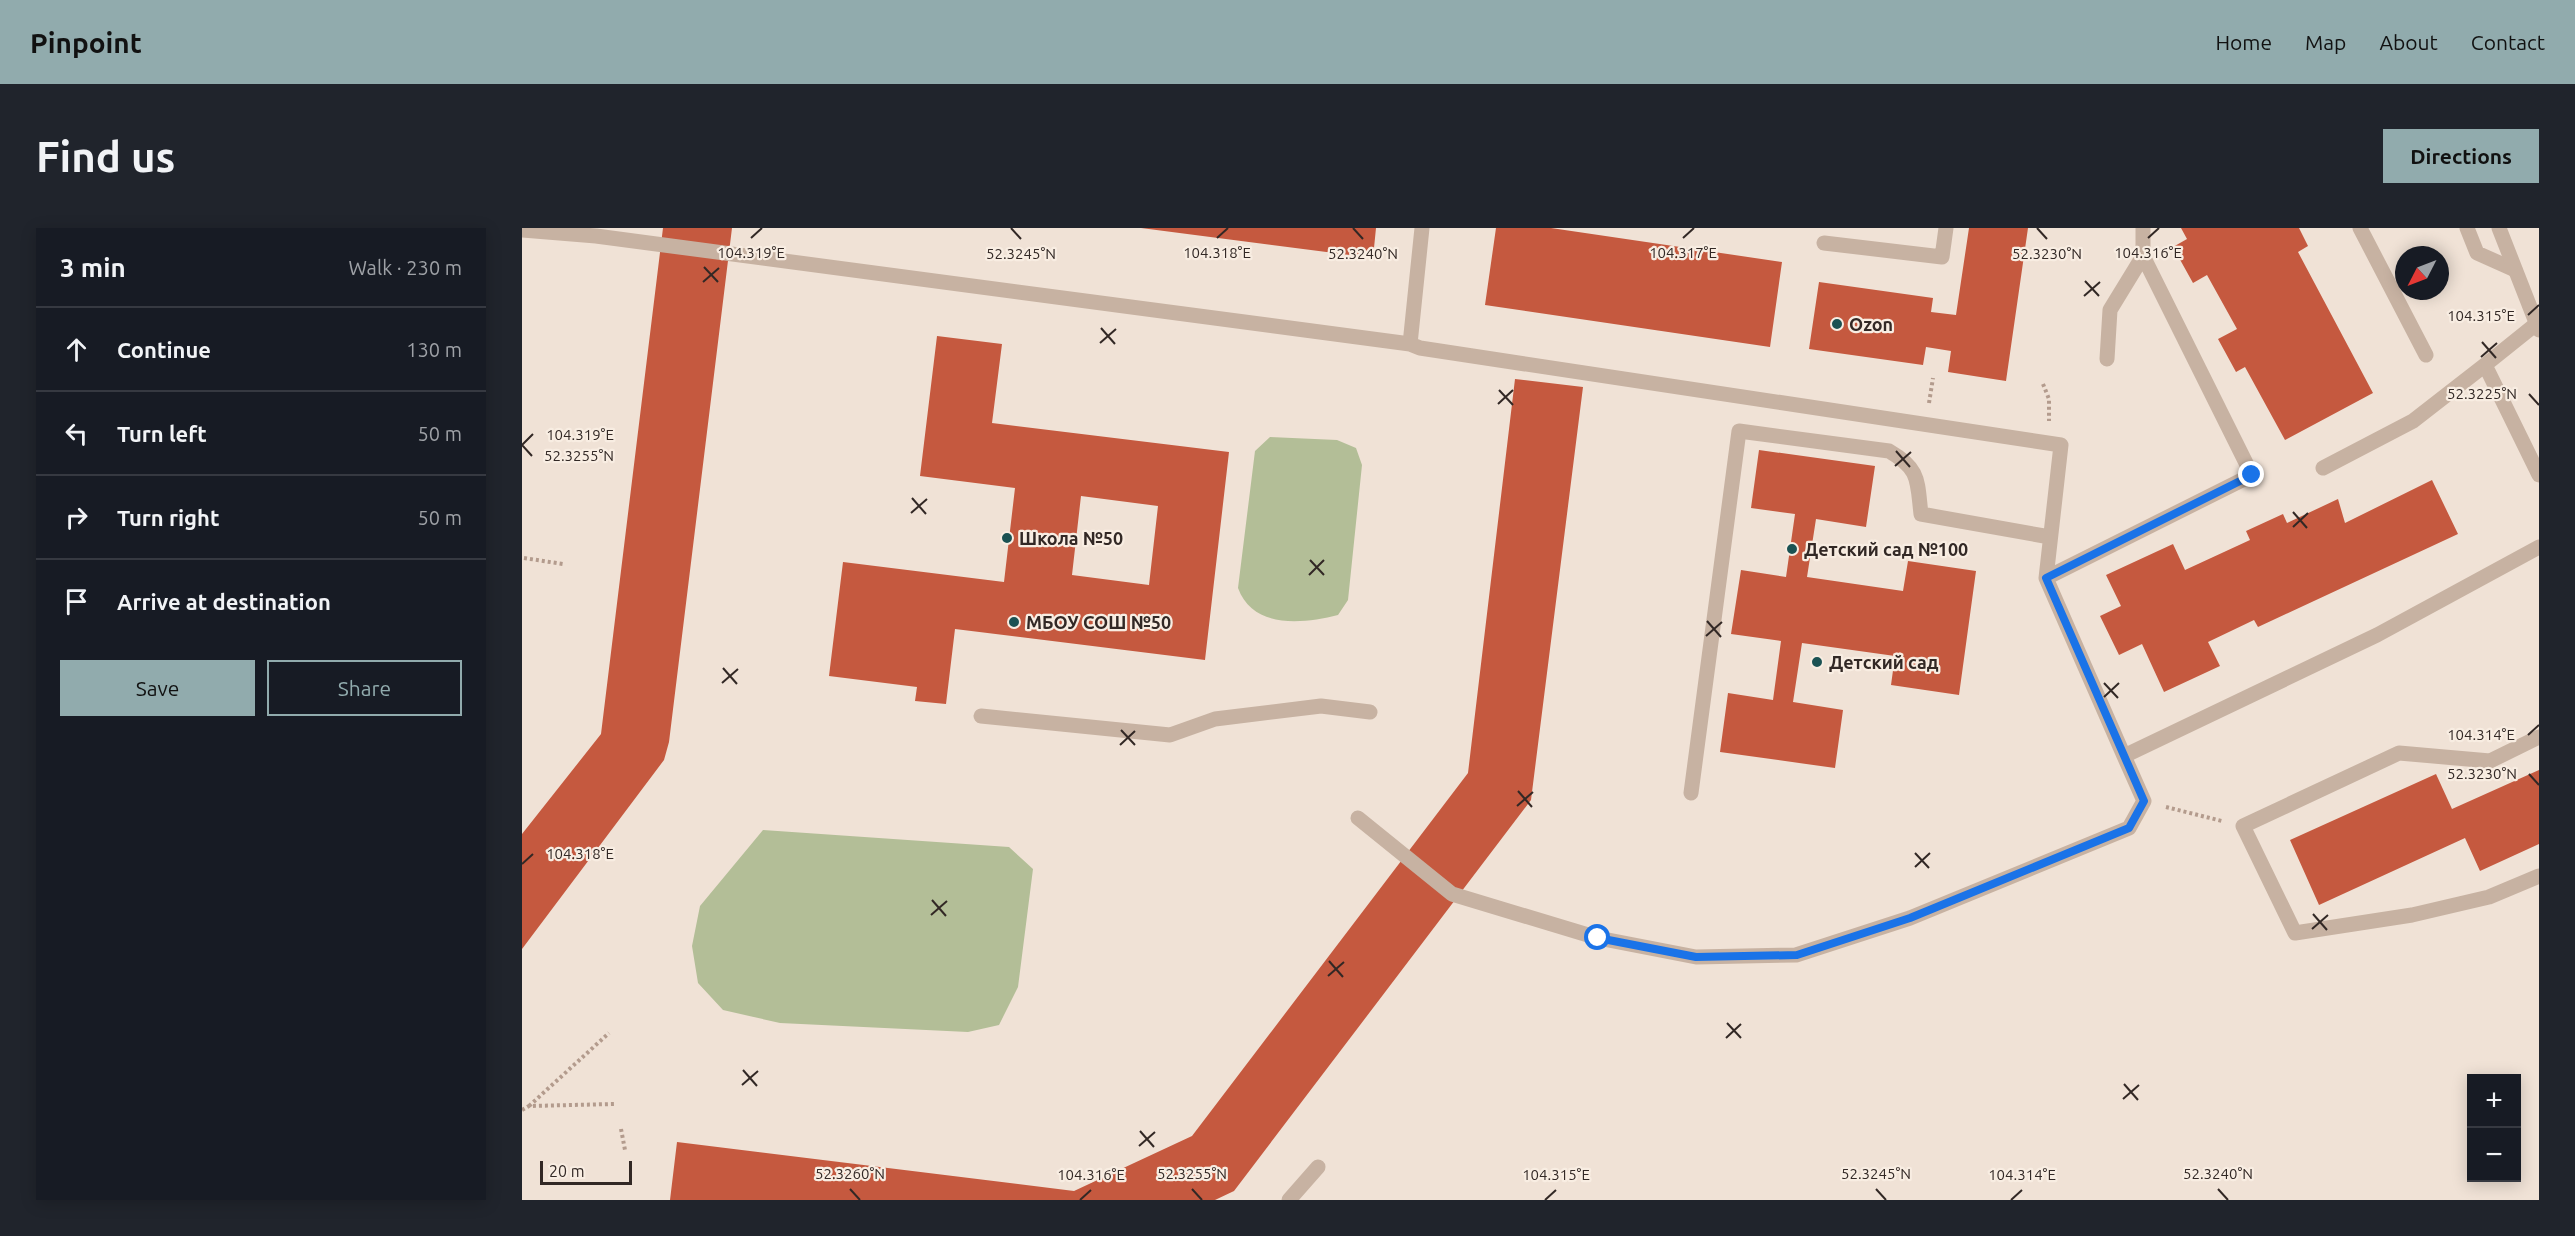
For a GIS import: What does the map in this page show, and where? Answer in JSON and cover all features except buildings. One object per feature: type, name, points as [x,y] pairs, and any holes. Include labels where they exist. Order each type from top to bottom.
[{"type":"street","points":[[1410,344],[1422,228]]},
{"type":"street","points":[[1824,243],[1942,257],[1946,228]]},
{"type":"street","points":[[2046,578],[2252,475],[2143,256],[2143,228]]},
{"type":"street","points":[[2360,228],[2426,355]]},
{"type":"street","points":[[2467,228],[2477,253],[2516,270]]},
{"type":"street","points":[[2323,468],[2413,421],[2538,327],[2499,228]]},
{"type":"street","points":[[522,230],[596,236],[1410,344],[1420,348],[2061,445],[2046,578],[2144,801],[2129,828],[1910,918],[1797,955],[1696,957],[1598,938],[1452,894],[1358,818]]},
{"type":"street","points":[[2107,359],[2110,310],[2143,256]]},
{"type":"street","points":[[2485,365],[2539,475]]},
{"type":"street","points":[[1691,793],[1739,431],[1888,451],[1908,462],[1917,481],[1921,514],[2050,537]]},
{"type":"street","points":[[2124,756],[2378,635],[2539,547]]},
{"type":"street","points":[[981,716],[1170,735],[1215,719],[1321,706],[1370,712]]},
{"type":"street","points":[[2539,737],[2490,761],[2399,753],[2243,826],[2295,933],[2412,915],[2489,897],[2539,876]]},
{"type":"street","points":[[1289,1200],[1318,1167]]},
{"type":"path","points":[[2043,384],[2049,399],[2048,443]]},
{"type":"path","points":[[524,558],[563,564]]},
{"type":"path","points":[[2144,801],[2243,826]]},
{"type":"path","points":[[522,1110],[609,1033]]},
{"type":"path","points":[[529,1106],[615,1104]]},
{"type":"path","points":[[621,1130],[625,1150]]},
{"type":"green space","points":[[1270,437],[1337,440],[1356,448],[1362,465],[1348,600],[1338,615],[1294,621],[1267,617],[1255,611],[1245,601],[1238,588],[1255,451]]},
{"type":"green space","points":[[763,830],[1009,847],[1033,869],[1018,987],[999,1025],[968,1032],[780,1023],[723,1010],[698,983],[692,946],[700,906]]},
{"type":"place","name":"Ozon","points":[[1837,324]]},
{"type":"place","name":"Школа №50","points":[[1007,538]]},
{"type":"place","name":"Детский сад №100","points":[[1792,549]]},
{"type":"place","name":"МБОУ СОШ №50","points":[[1014,622]]},
{"type":"place","name":"Детский сад","points":[[1817,662]]},
{"type":"route","points":[[1598,938],[1696,957],[1797,955],[1910,918],[2129,828],[2144,801],[2046,578],[2252,475]]}]
